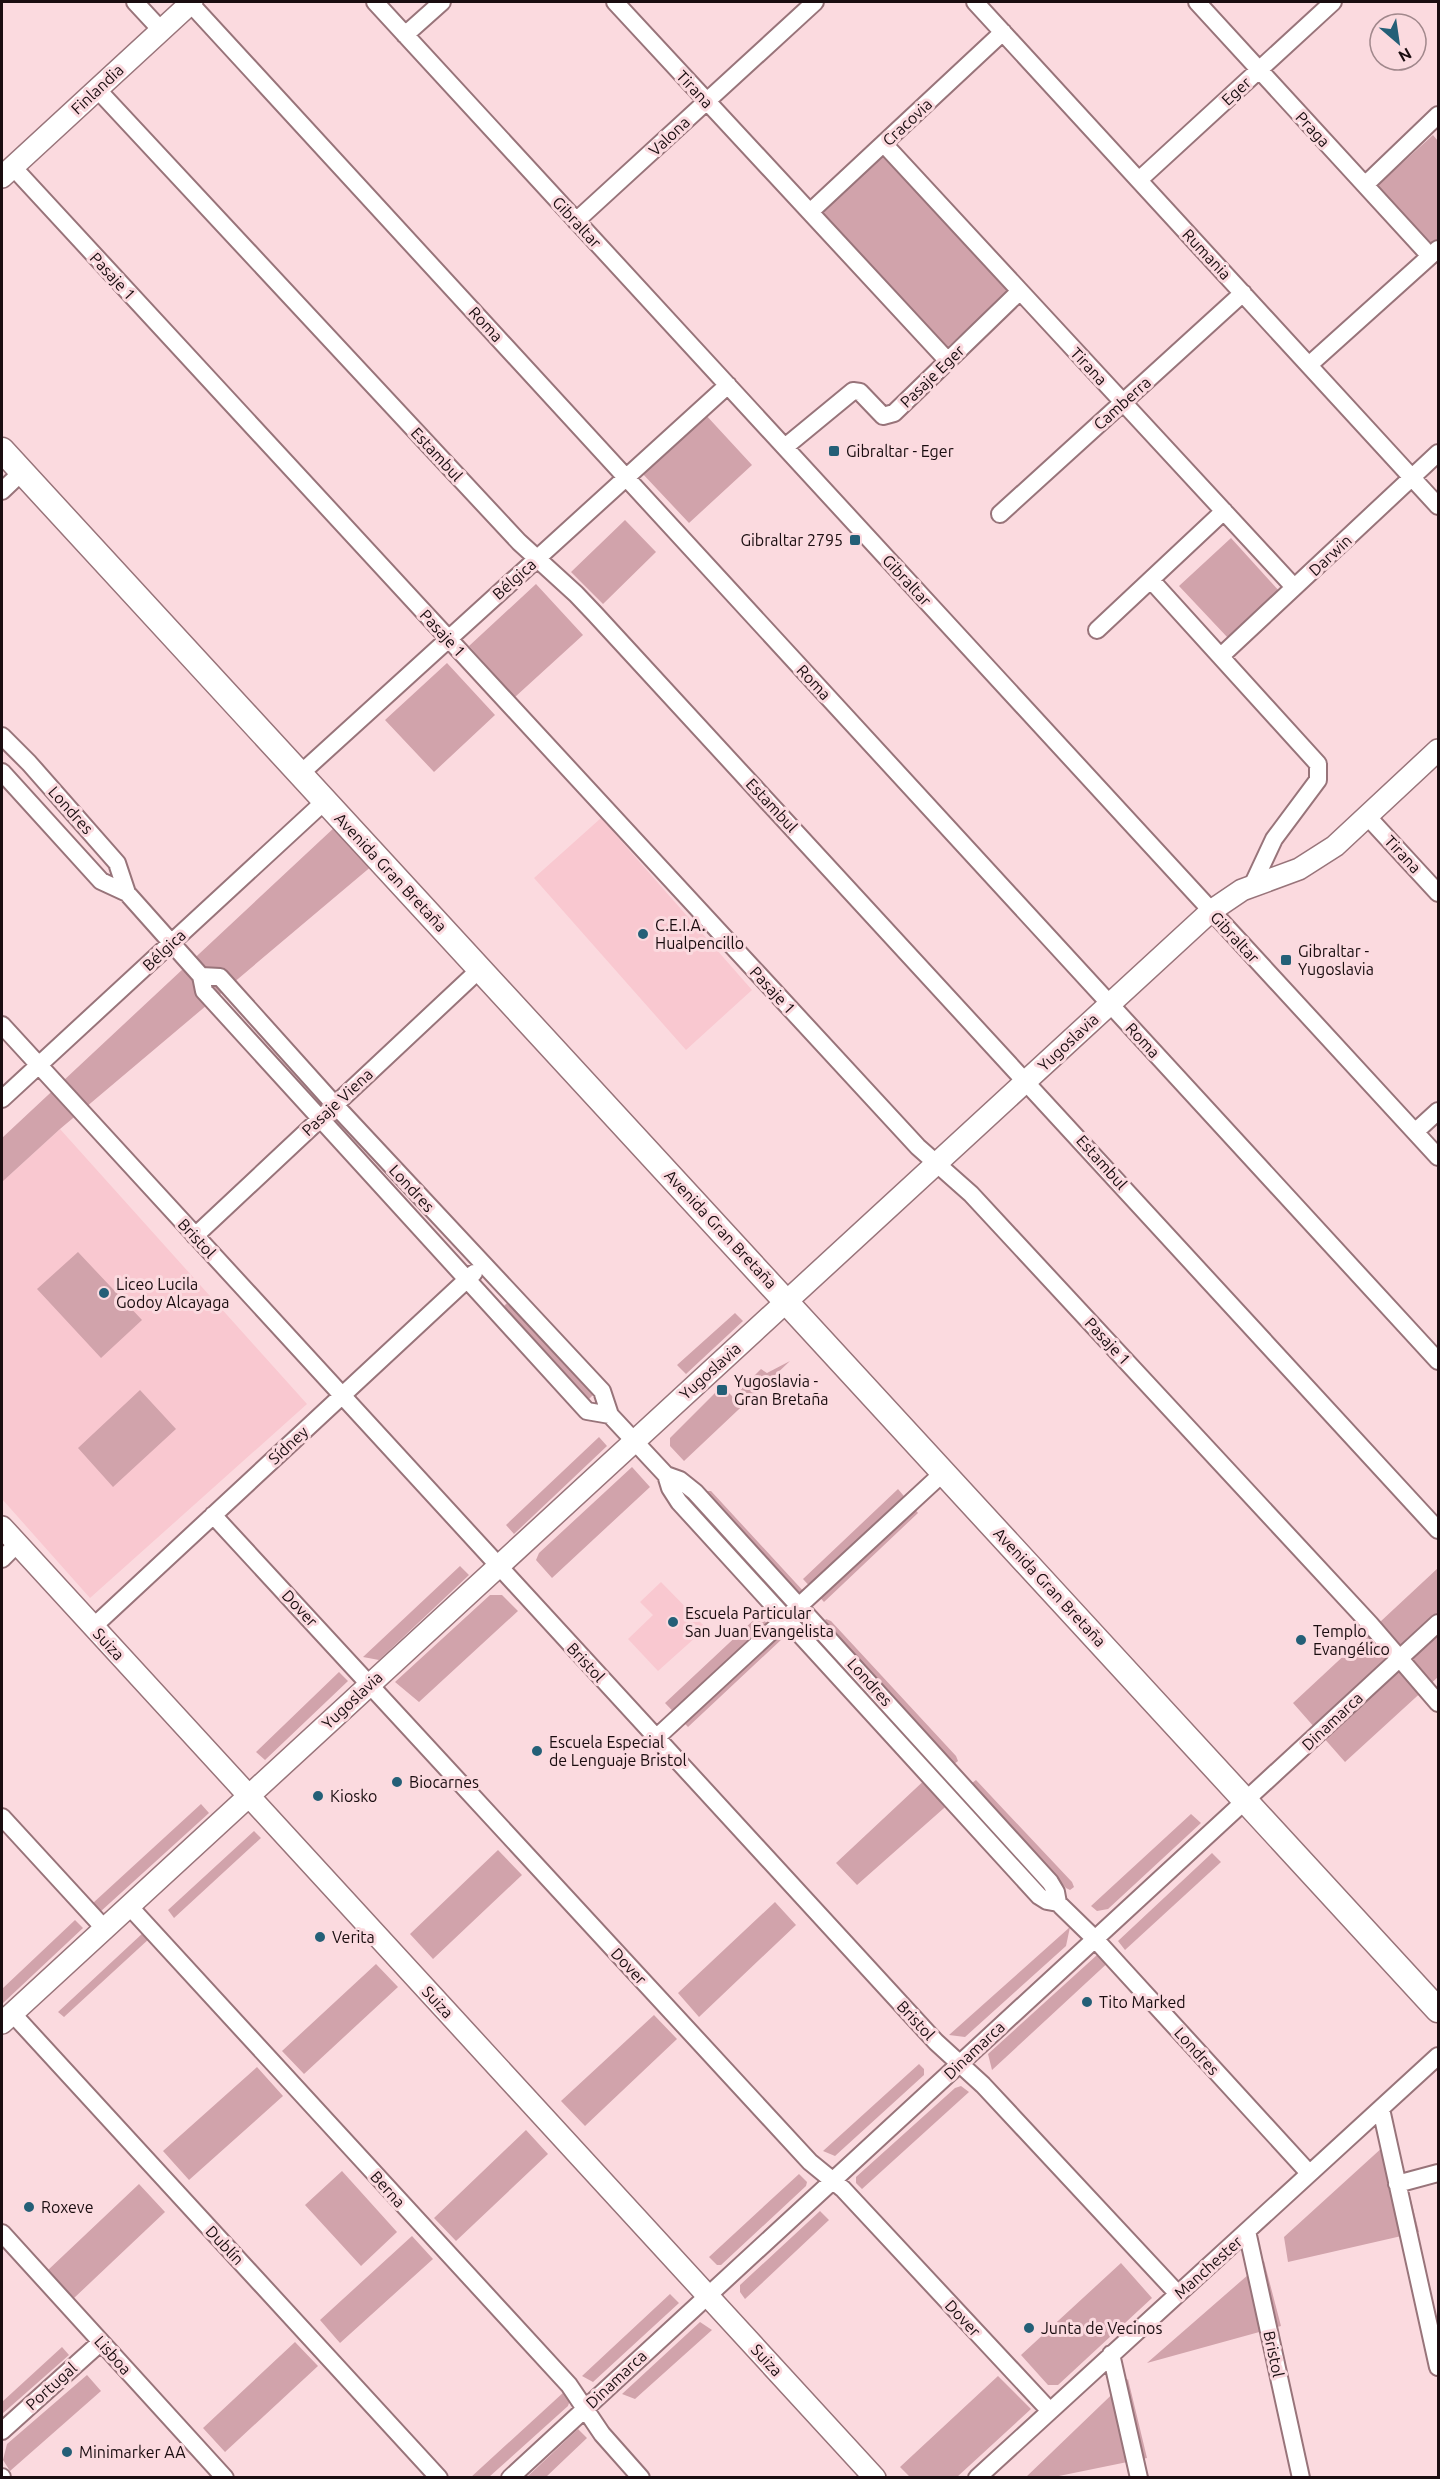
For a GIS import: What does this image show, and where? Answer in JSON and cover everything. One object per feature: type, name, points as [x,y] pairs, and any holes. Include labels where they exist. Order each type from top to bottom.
[{"type":"main road","name":"Avenida Gran Bretaña","points":[[2,450],[1438,2010]]},
{"type":"street","points":[[135,2],[161,30]]},
{"type":"street","name":"Finlandia","points":[[7,172],[191,2]]},
{"type":"street","name":"Roma","points":[[191,2],[1438,1361]]},
{"type":"street","name":"Gibraltar","points":[[375,2],[1438,1157]]},
{"type":"street","points":[[405,34],[442,2]]},
{"type":"street","name":"Tirana","points":[[615,2],[947,360]]},
{"type":"street","name":"Valona","points":[[576,221],[814,2]]},
{"type":"street","name":"Rumania","points":[[975,2],[1438,506]]},
{"type":"street","name":"Praga","points":[[1197,2],[1365,185],[1434,252]]},
{"type":"street","name":"Eger","points":[[1139,180],[1333,2]]},
{"type":"street","name":"Cracovia","points":[[810,212],[1003,32]]},
{"type":"street","name":"Estambul","points":[[97,89],[510,533],[576,594],[1027,1080],[1438,1530]]},
{"type":"street","points":[[1365,185],[1438,116]]},
{"type":"street","name":"Tirana","points":[[884,144],[1294,587]]},
{"type":"street","name":"Pasaje 1","points":[[7,172],[448,639],[918,1147],[971,1194],[1438,1702]]},
{"type":"street","points":[[1309,365],[1434,252]]},
{"type":"street","name":"Pasaje Eger","points":[[785,447],[853,391],[860,393],[883,416],[894,413],[1019,292]]},
{"type":"street","name":"Camberra","points":[[1000,514],[1243,293]]},
{"type":"street","name":"Bélgica","points":[[300,774],[728,386]]},
{"type":"street","name":"Darwin","points":[[1221,656],[1438,453]]},
{"type":"street","points":[[2,491],[22,472]]},
{"type":"street","points":[[1097,630],[1224,511]]},
{"type":"street","points":[[1151,580],[1315,758],[1320,770],[1317,780],[1274,839],[1252,885]]},
{"type":"street","name":"Londres","points":[[2,736],[29,763],[117,863],[127,893]]},
{"type":"street","name":"Yugoslavia","points":[[7,2018],[1211,911],[1252,885],[1292,872],[1318,858],[1438,750]]},
{"type":"street","points":[[4,780],[29,763]]},
{"type":"street","name":"Londres","points":[[4,780],[101,881],[127,893],[201,976],[204,991],[587,1411],[610,1415]]},
{"type":"street","name":"Bélgica","points":[[2,1099],[325,801]]},
{"type":"street","name":"Tirana","points":[[1367,816],[1438,892]]},
{"type":"street","name":"Pasaje Viena","points":[[195,1236],[480,969]]},
{"type":"street","name":"Londres","points":[[201,976],[220,977],[334,1105],[602,1391],[610,1415],[666,1475],[679,1502],[785,1619],[1039,1896],[1058,1904],[1095,1939],[1310,2174]]},
{"type":"street","name":"Bristol","points":[[2,1025],[936,2042],[982,2085],[1178,2294]]},
{"type":"street","points":[[1415,1132],[1438,1111]]},
{"type":"street","name":"Sídney","points":[[93,1627],[483,1264]]},
{"type":"street","points":[[656,1738],[944,1472]]},
{"type":"street","name":"Londres","points":[[666,1475],[680,1480],[695,1492],[800,1605],[1050,1882],[1056,1892],[1058,1904]]},
{"type":"street","name":"Dover","points":[[213,1515],[810,2162],[833,2180],[1050,2411]]},
{"type":"street","name":"Suiza","points":[[2,1527],[875,2478]]},
{"type":"street","points":[[2,1558],[17,1544]]},
{"type":"street","name":"Dinamarca","points":[[510,2478],[1438,1623]]},
{"type":"street","points":[[2,1817],[104,1928]]},
{"type":"street","name":"Berna","points":[[129,1905],[569,2385],[602,2434],[641,2478]]},
{"type":"street","name":"Dublín","points":[[7,2018],[438,2478]]},
{"type":"street","name":"Manchester","points":[[976,2478],[1438,2056]]},
{"type":"street","points":[[1381,2109],[1438,2367]]},
{"type":"street","points":[[1397,2184],[1438,2173]]},
{"type":"street","name":"Bristol","points":[[1247,2231],[1301,2478]]},
{"type":"street","name":"Lisboa","points":[[2,2233],[225,2478]]},
{"type":"street","name":"Portugal","points":[[2,2431],[101,2342]]},
{"type":"street","points":[[1111,2354],[1139,2478]]},
{"type":"shaded area","points":[[1433,135],[1438,141],[1438,246],[1435,249],[1377,186]]},
{"type":"shaded area","points":[[885,155],[1008,292],[944,350],[821,213]]},
{"type":"shaded area","points":[[704,413],[752,465],[689,523],[641,472]]},
{"type":"shaded area","points":[[625,520],[656,552],[603,604],[571,572]]},
{"type":"shaded area","points":[[1231,538],[1280,592],[1228,638],[1179,586]]},
{"type":"shaded area","points":[[536,584],[583,635],[515,697],[469,646]]},
{"type":"shaded area","points":[[447,663],[495,715],[434,772],[385,720]]},
{"type":"shaded area","name":"C.E.I.A. Hualpencillo","points":[[601,818],[752,990],[686,1050],[534,878]]},
{"type":"shaded area","points":[[336,826],[373,865],[60,1129],[2,1182],[2,1138]]},
{"type":"shaded area","name":"Liceo Lucila Godoy Alcayaga","points":[[60,1129],[307,1404],[90,1598],[2,1499],[2,1182]]},
{"type":"shaded area","points":[[78,1252],[142,1320],[101,1358],[37,1289]]},
{"type":"shaded area","points":[[509,1301],[593,1395],[589,1399],[504,1306]]},
{"type":"shaded area","points":[[735,1313],[743,1321],[686,1374],[677,1365]]},
{"type":"shaded area","points":[[790,1361],[684,1461],[670,1446],[670,1438],[722,1386],[733,1397],[761,1369],[767,1373]]},
{"type":"shaded area","points":[[140,1390],[176,1429],[113,1487],[78,1448]]},
{"type":"shaded area","points":[[599,1437],[607,1446],[514,1534],[506,1525]]},
{"type":"shaded area","points":[[632,1467],[650,1487],[552,1578],[536,1560],[539,1553]]},
{"type":"shaded area","points":[[898,1489],[918,1513],[824,1602],[803,1579]]},
{"type":"shaded area","points":[[711,1491],[806,1594],[806,1603],[704,1493]]},
{"type":"shaded area","points":[[460,1566],[469,1575],[379,1660],[363,1657]]},
{"type":"shaded area","points":[[1438,1568],[1438,1677],[1345,1762],[1293,1703]]},
{"type":"shaded area","name":"Escuela Particular San Juan Evangelista","points":[[661,1582],[706,1628],[658,1671],[628,1639],[653,1615],[640,1602]]},
{"type":"shaded area","points":[[490,1595],[502,1595],[518,1611],[419,1702],[395,1682]]},
{"type":"shaded area","points":[[759,1615],[782,1639],[688,1727],[665,1703]]},
{"type":"shaded area","points":[[826,1619],[831,1621],[956,1756],[958,1761],[954,1764],[950,1763],[822,1624]]},
{"type":"shaded area","points":[[339,1672],[348,1681],[265,1760],[256,1752]]},
{"type":"shaded area","points":[[930,1775],[952,1801],[857,1885],[836,1863]]},
{"type":"shaded area","points":[[976,1780],[1072,1882],[1074,1887],[1070,1890],[1066,1888],[972,1787],[972,1783]]},
{"type":"shaded area","points":[[201,1804],[209,1813],[100,1912],[93,1903]]},
{"type":"shaded area","points":[[1191,1814],[1201,1823],[1108,1909],[1097,1911],[1091,1906]]},
{"type":"shaded area","points":[[254,1831],[261,1838],[174,1918],[168,1910]]},
{"type":"shaded area","points":[[498,1850],[522,1875],[433,1959],[410,1934]]},
{"type":"shaded area","points":[[1212,1853],[1221,1862],[1125,1950],[1118,1941]]},
{"type":"shaded area","points":[[775,1902],[796,1925],[699,2017],[678,1993]]},
{"type":"shaded area","points":[[75,1920],[83,1928],[2,2004],[2,1989]]},
{"type":"shaded area","points":[[1070,1927],[1066,1946],[965,2037],[949,2035]]},
{"type":"shaded area","points":[[144,1932],[150,1938],[64,2017],[58,2012]]},
{"type":"shaded area","points":[[1097,1955],[1113,1958],[992,2070],[988,2054]]},
{"type":"shaded area","points":[[376,1964],[398,1987],[304,2074],[282,2051]]},
{"type":"shaded area","points":[[654,2015],[677,2039],[585,2126],[561,2101]]},
{"type":"shaded area","points":[[919,2064],[924,2069],[924,2075],[835,2156],[823,2151]]},
{"type":"shaded area","points":[[257,2067],[283,2096],[189,2180],[163,2151]]},
{"type":"shaded area","points":[[961,2086],[969,2092],[862,2189],[856,2183],[856,2177],[955,2088]]},
{"type":"shaded area","points":[[526,2130],[548,2154],[456,2241],[434,2218]]},
{"type":"shaded area","points":[[1395,2136],[1419,2232],[1288,2262],[1284,2237]]},
{"type":"shaded area","points":[[342,2171],[397,2232],[361,2266],[305,2205]]},
{"type":"shaded area","points":[[799,2174],[807,2182],[806,2186],[721,2265],[717,2265],[709,2257]]},
{"type":"shaded area","points":[[139,2184],[165,2212],[73,2299],[47,2271]]},
{"type":"shaded area","points":[[820,2211],[829,2220],[745,2299],[740,2292],[740,2285]]},
{"type":"shaded area","points":[[412,2236],[433,2259],[340,2343],[320,2320]]},
{"type":"shaded area","points":[[1264,2261],[1281,2326],[1147,2363]]},
{"type":"shaded area","points":[[1121,2263],[1152,2298],[1058,2385],[1048,2385],[1021,2355]]},
{"type":"shaded area","points":[[670,2294],[679,2303],[593,2382],[582,2376]]},
{"type":"shaded area","points":[[700,2322],[712,2330],[635,2399],[622,2394]]},
{"type":"shaded area","points":[[295,2342],[318,2366],[225,2452],[203,2428]]},
{"type":"shaded area","points":[[62,2347],[69,2355],[2,2414],[2,2402]]},
{"type":"shaded area","points":[[87,2375],[101,2391],[10,2471],[3,2460],[7,2444]]},
{"type":"shaded area","points":[[998,2376],[1031,2409],[957,2477],[910,2477],[900,2467]]},
{"type":"shaded area","points":[[1128,2379],[1147,2458],[1054,2477],[1025,2478]]},
{"type":"shaded area","points":[[565,2391],[571,2397],[568,2406],[489,2477],[470,2478]]},
{"type":"shaded area","points":[[578,2429],[587,2438],[546,2477],[527,2477]]},
{"type":"place","name":"Gibraltar - Eger","points":[[834,451]]},
{"type":"place","name":"Gibraltar 2795","points":[[855,540]]},
{"type":"place","name":"C.E.I.A. Hualpencillo","points":[[643,934]]},
{"type":"place","name":"Gibraltar - Yugoslavia","points":[[1286,960]]},
{"type":"place","name":"Liceo Lucila Godoy Alcayaga","points":[[104,1293]]},
{"type":"place","name":"Yugoslavia - Gran Bretaña","points":[[722,1390]]},
{"type":"place","name":"Escuela Particular San Juan Evangelista","points":[[673,1622]]},
{"type":"place","name":"Templo Evangélico","points":[[1301,1640]]},
{"type":"place","name":"Escuela Especial de Lenguaje Bristol","points":[[537,1751]]},
{"type":"place","name":"Biocarnes","points":[[397,1782]]},
{"type":"place","name":"Kiosko","points":[[318,1796]]},
{"type":"place","name":"Verita","points":[[320,1937]]},
{"type":"place","name":"Tito Marked","points":[[1087,2002]]},
{"type":"place","name":"Roxeve","points":[[29,2207]]},
{"type":"place","name":"Junta de Vecinos","points":[[1029,2328]]},
{"type":"place","name":"Minimarker AA","points":[[67,2452]]}]
